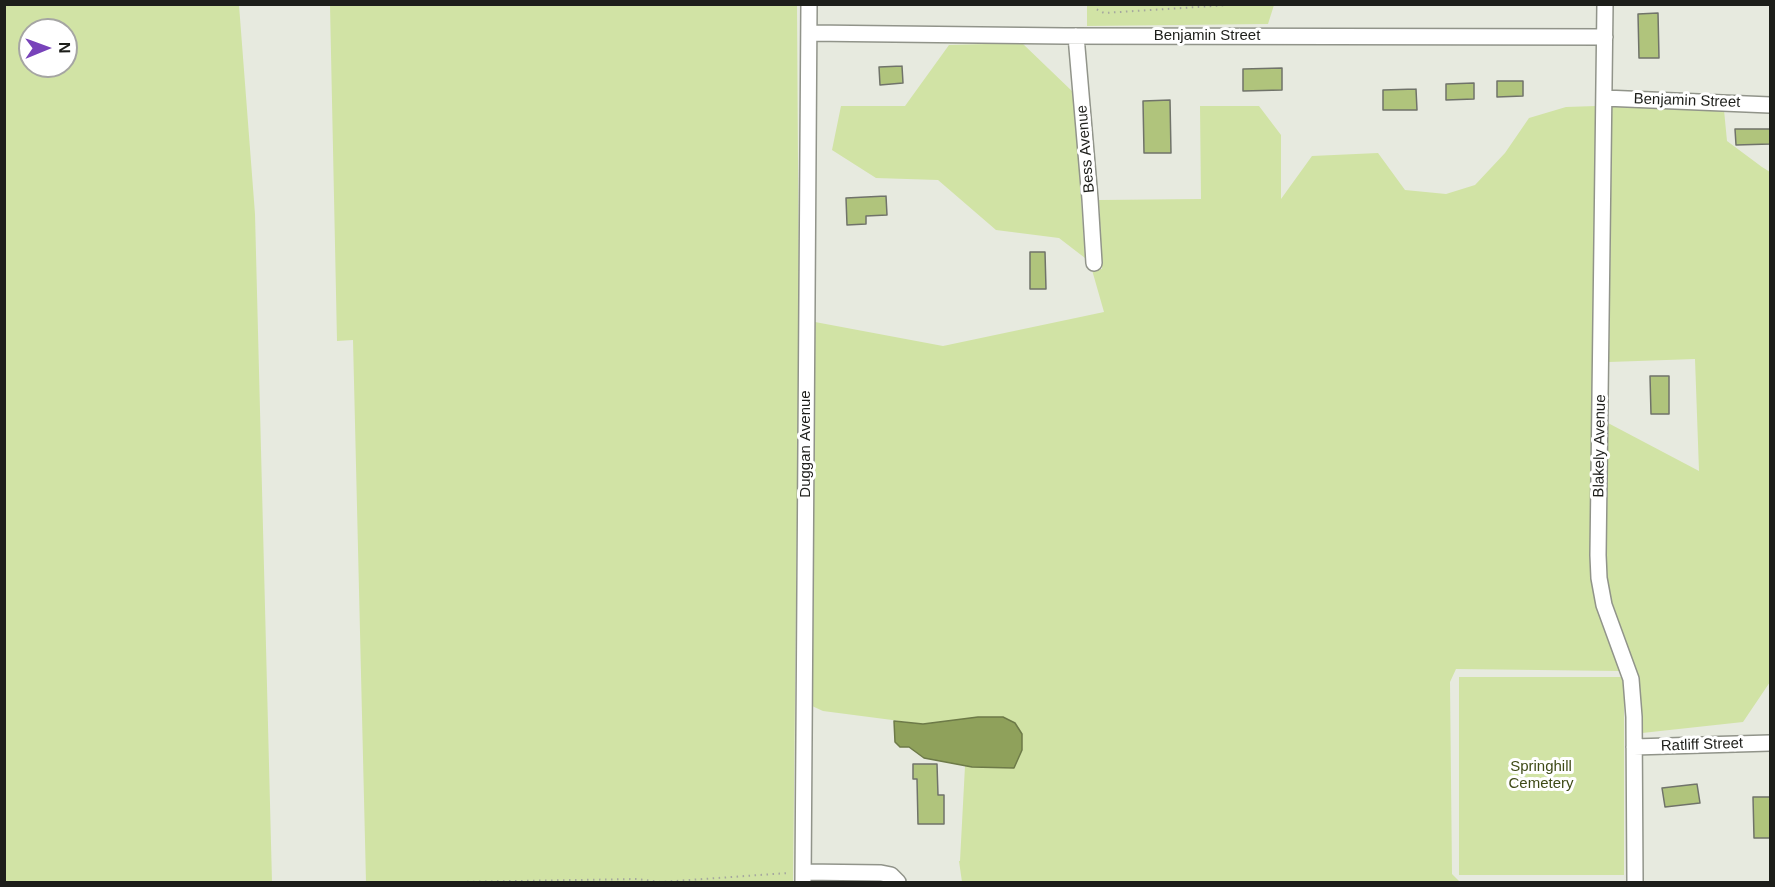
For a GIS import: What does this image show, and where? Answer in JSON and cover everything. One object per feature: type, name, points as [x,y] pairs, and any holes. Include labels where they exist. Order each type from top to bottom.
[{"type":"street","name":"Duggan Avenue","points":[[803,877],[809,4]]},
{"type":"street","name":"Blakely Avenue","points":[[1605,4],[1599,566],[1604,605],[1631,679],[1634,717],[1635,882]]},
{"type":"street","name":"Benjamin Street","points":[[809,33],[1605,37]]},
{"type":"street","name":"Bess Avenue","points":[[1076,36],[1094,262]]},
{"type":"street","name":"Benjamin Street","points":[[1604,98],[1770,105]]},
{"type":"street","name":"Ratliff Street","points":[[1634,747],[1770,743]]},
{"type":"street","points":[[803,877],[881,873],[891,875],[898,882]]},
{"type":"path","points":[[1095,4],[1096,9],[1104,13],[1244,4]]},
{"type":"path","points":[[1248,4],[1260,4]]},
{"type":"path","points":[[455,882],[626,879],[661,882],[803,877]]},
{"type":"green space","points":[[5,4],[239,5],[255,214],[272,882],[5,882]]},
{"type":"green space","points":[[1087,4],[1274,5],[1268,24],[1087,26]]},
{"type":"green space","points":[[330,5],[797,5],[799,319],[793,882],[366,882],[353,340],[337,341]]},
{"type":"green space","points":[[1022,43],[1074,93],[1085,258],[1059,238],[996,230],[938,180],[876,178],[832,150],[841,106],[905,106],[949,45]]},
{"type":"green space","points":[[1200,106],[1259,106],[1281,135],[1281,199],[1312,156],[1378,153],[1405,190],[1446,194],[1475,185],[1505,153],[1529,118],[1566,107],[1596,106],[1590,555],[1596,606],[1620,671],[1456,669],[1450,682],[1452,874],[1459,881],[1538,882],[962,882],[959,861],[965,766],[1014,768],[1022,750],[1022,734],[978,718],[923,724],[823,711],[812,706],[815,322],[943,346],[1104,312],[1092,270],[1102,269],[1099,200],[1201,199]]},
{"type":"green space","points":[[1612,106],[1724,110],[1727,141],[1770,172],[1770,682],[1743,722],[1642,733],[1639,677],[1612,604],[1606,555],[1608,423],[1699,471],[1695,359],[1609,362]]},
{"type":"green space","name":"Springhill Cemetery","points":[[1459,677],[1624,677],[1624,875],[1459,875]]},
{"type":"shaded area","points":[[978,717],[1003,717],[1015,723],[1022,734],[1022,750],[1014,768],[972,767],[924,758],[909,747],[900,747],[895,742],[894,721],[923,724]]},
{"type":"building","points":[[1658,13],[1659,58],[1639,58],[1638,14]]},
{"type":"building","points":[[902,66],[903,83],[880,85],[879,67]]},
{"type":"building","points":[[1282,68],[1282,90],[1243,91],[1243,69]]},
{"type":"building","points":[[1497,81],[1523,81],[1523,96],[1497,97]]},
{"type":"building","points":[[1474,83],[1474,99],[1446,100],[1446,84]]},
{"type":"building","points":[[1416,89],[1417,110],[1383,110],[1383,90]]},
{"type":"building","points":[[1170,100],[1171,153],[1144,153],[1143,101]]},
{"type":"building","points":[[1735,129],[1770,129],[1770,144],[1736,145]]},
{"type":"building","points":[[886,196],[887,215],[866,216],[866,224],[847,225],[846,198]]},
{"type":"building","points":[[1030,252],[1045,252],[1046,289],[1030,289]]},
{"type":"building","points":[[1650,376],[1669,376],[1669,414],[1651,414]]},
{"type":"building","points":[[913,764],[937,764],[938,795],[944,795],[944,824],[918,824],[917,779],[913,779]]},
{"type":"building","points":[[1697,784],[1700,803],[1665,807],[1662,788]]},
{"type":"building","points":[[1753,797],[1770,797],[1770,838],[1754,838]]}]
